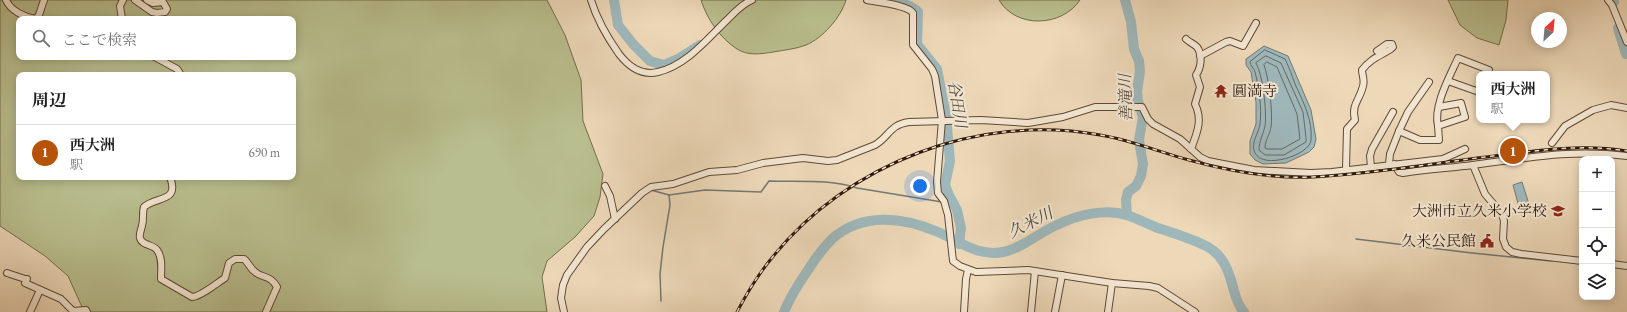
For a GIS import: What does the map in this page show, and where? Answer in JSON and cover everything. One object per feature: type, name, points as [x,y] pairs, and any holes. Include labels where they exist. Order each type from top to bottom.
[{"type":"street","points":[[6,0],[13,10],[26,16]]},
{"type":"street","points":[[38,16],[44,0]]},
{"type":"street","points":[[122,16],[120,6],[123,0]]},
{"type":"street","points":[[135,0],[152,12],[162,13],[167,10],[163,2],[153,3],[147,0]]},
{"type":"street","points":[[591,0],[594,12],[603,30],[622,58],[631,67],[644,74],[663,71],[677,65],[707,40],[741,6],[752,0]]},
{"type":"street","points":[[867,0],[901,6],[912,10],[912,45],[932,69],[935,76],[942,120],[937,182],[938,193],[944,201],[949,222],[953,260],[960,266],[976,272],[1035,271],[1112,283],[1149,286],[1158,288],[1195,312]]},
{"type":"street","points":[[1608,0],[1612,5],[1627,42]]},
{"type":"street","points":[[1200,56],[1230,41],[1243,46],[1256,23]]},
{"type":"street","points":[[1186,40],[1197,47],[1200,56],[1200,69],[1196,75],[1200,87],[1195,104],[1199,112],[1200,120],[1192,149]]},
{"type":"street","points":[[1346,169],[1347,129],[1355,120],[1355,103],[1364,84],[1362,70],[1367,63],[1391,50],[1393,47],[1392,44],[1387,44],[1377,51]]},
{"type":"street","points":[[1399,131],[1425,141],[1439,140],[1437,120],[1439,107],[1458,58],[1488,71]]},
{"type":"street","points":[[160,60],[177,69],[179,72]]},
{"type":"street","points":[[1448,81],[1476,91]]},
{"type":"street","points":[[1429,82],[1408,112],[1389,157],[1391,164],[1399,172],[1403,173],[1473,165],[1534,156],[1577,153],[1605,153],[1627,156]]},
{"type":"street","points":[[1438,126],[1465,117],[1461,103],[1439,107]]},
{"type":"street","points":[[1552,143],[1565,126],[1593,110],[1611,105],[1627,108]]},
{"type":"street","points":[[564,312],[561,298],[563,285],[567,275],[587,247],[642,193],[651,187],[673,184],[709,172],[738,170],[763,163],[803,158],[828,162],[836,160],[881,142],[893,128],[900,123],[942,120],[981,120],[1028,123],[1062,118],[1095,107],[1142,107],[1148,119],[1153,124],[1180,139],[1200,157],[1208,161],[1254,170],[1311,173],[1443,159],[1465,149]]},
{"type":"street","points":[[1371,167],[1370,156],[1372,149],[1393,112]]},
{"type":"street","points":[[1473,165],[1485,194],[1502,214],[1504,221],[1503,239],[1506,247],[1512,252],[1521,254],[1579,261]]},
{"type":"street","points":[[171,180],[173,187],[166,198],[148,203],[144,207],[140,232],[142,242],[156,248],[159,253],[161,264],[160,279],[192,297],[198,297],[225,278],[229,263],[235,259],[244,258],[253,271],[268,277],[274,281],[277,287],[266,312]]},
{"type":"street","points":[[605,186],[610,196],[615,219]]},
{"type":"street","points":[[1615,264],[1627,266]]},
{"type":"street","points":[[964,312],[968,270]]},
{"type":"street","points":[[1031,312],[1035,271]]},
{"type":"street","points":[[8,273],[27,280],[25,283],[62,299],[73,312],[82,310],[86,310],[87,312]]},
{"type":"street","points":[[1055,312],[1062,275]]},
{"type":"street","points":[[1108,312],[1112,283]]},
{"type":"street","points":[[30,312],[40,290]]},
{"type":"green space","points":[[0,0],[547,0],[565,35],[581,80],[583,121],[603,174],[600,197],[594,216],[575,237],[547,261],[542,277],[547,312],[91,312],[82,307],[68,276],[45,256],[0,226]]},
{"type":"green space","points":[[701,0],[846,0],[844,7],[836,20],[825,32],[812,42],[794,48],[755,54],[746,53],[737,49],[720,34],[707,14]]},
{"type":"green space","points":[[999,0],[1080,0],[1072,9],[1062,15],[1051,20],[1039,21],[1027,20],[1016,16]]},
{"type":"green space","points":[[1448,0],[1508,0],[1506,20],[1499,45],[1477,38],[1460,25]]},
{"type":"water","points":[[1264,46],[1288,56],[1311,110],[1316,139],[1314,147],[1309,152],[1286,163],[1263,164],[1255,160],[1250,154],[1250,141],[1256,124],[1256,102],[1251,72],[1246,65],[1246,59]]},
{"type":"water","points":[[1522,182],[1529,204],[1519,207],[1513,185]]},
{"type":"waterway","name":"谷田川","points":[[614,0],[618,25],[633,44],[650,61],[664,65],[680,58],[700,45]]},
{"type":"waterway","name":"善滝川","points":[[1125,0],[1131,22],[1134,49],[1139,61],[1140,71],[1137,92],[1143,117],[1139,140],[1143,164],[1141,176],[1136,186],[1128,192],[1126,200],[1127,215]]},
{"type":"waterway","name":"谷田川","points":[[888,1],[900,3],[915,9],[918,12],[917,44],[937,69],[946,116],[950,161],[945,185],[957,210],[961,228],[959,244]]},
{"type":"waterway","points":[[1618,28],[1626,54]]},
{"type":"waterway","points":[[651,190],[669,195],[705,190],[761,192],[769,181],[814,182],[836,183],[857,188],[942,202]]},
{"type":"waterway","points":[[661,301],[660,274],[670,205],[669,195]]},
{"type":"waterway","name":"谷田川","points":[[945,202],[952,201]]},
{"type":"waterway","name":"久米川","points":[[784,312],[798,285],[822,250],[832,239],[844,230],[856,224],[883,220],[911,223],[938,232],[961,244],[977,250],[994,253],[1010,250],[1024,244],[1050,228],[1065,221],[1100,212],[1127,215],[1211,248],[1221,258],[1230,276],[1240,307],[1244,312]]},
{"type":"waterway","points":[[1356,239],[1552,261]]},
{"type":"railway","points":[[737,312],[752,285],[771,259],[802,225],[837,196],[877,172],[919,153],[963,139],[1008,132],[1054,130],[1100,135],[1145,146],[1219,168],[1282,177],[1334,176],[1375,172],[1552,149],[1590,148],[1627,151]]},
{"type":"place","name":"圓満寺","points":[[1221,91]]},
{"type":"place","name":"西大洲","points":[[1513,151]]},
{"type":"place","name":"大洲市立久米小学校","points":[[1558,211]]},
{"type":"place","name":"久米公民館","points":[[1487,241]]}]
